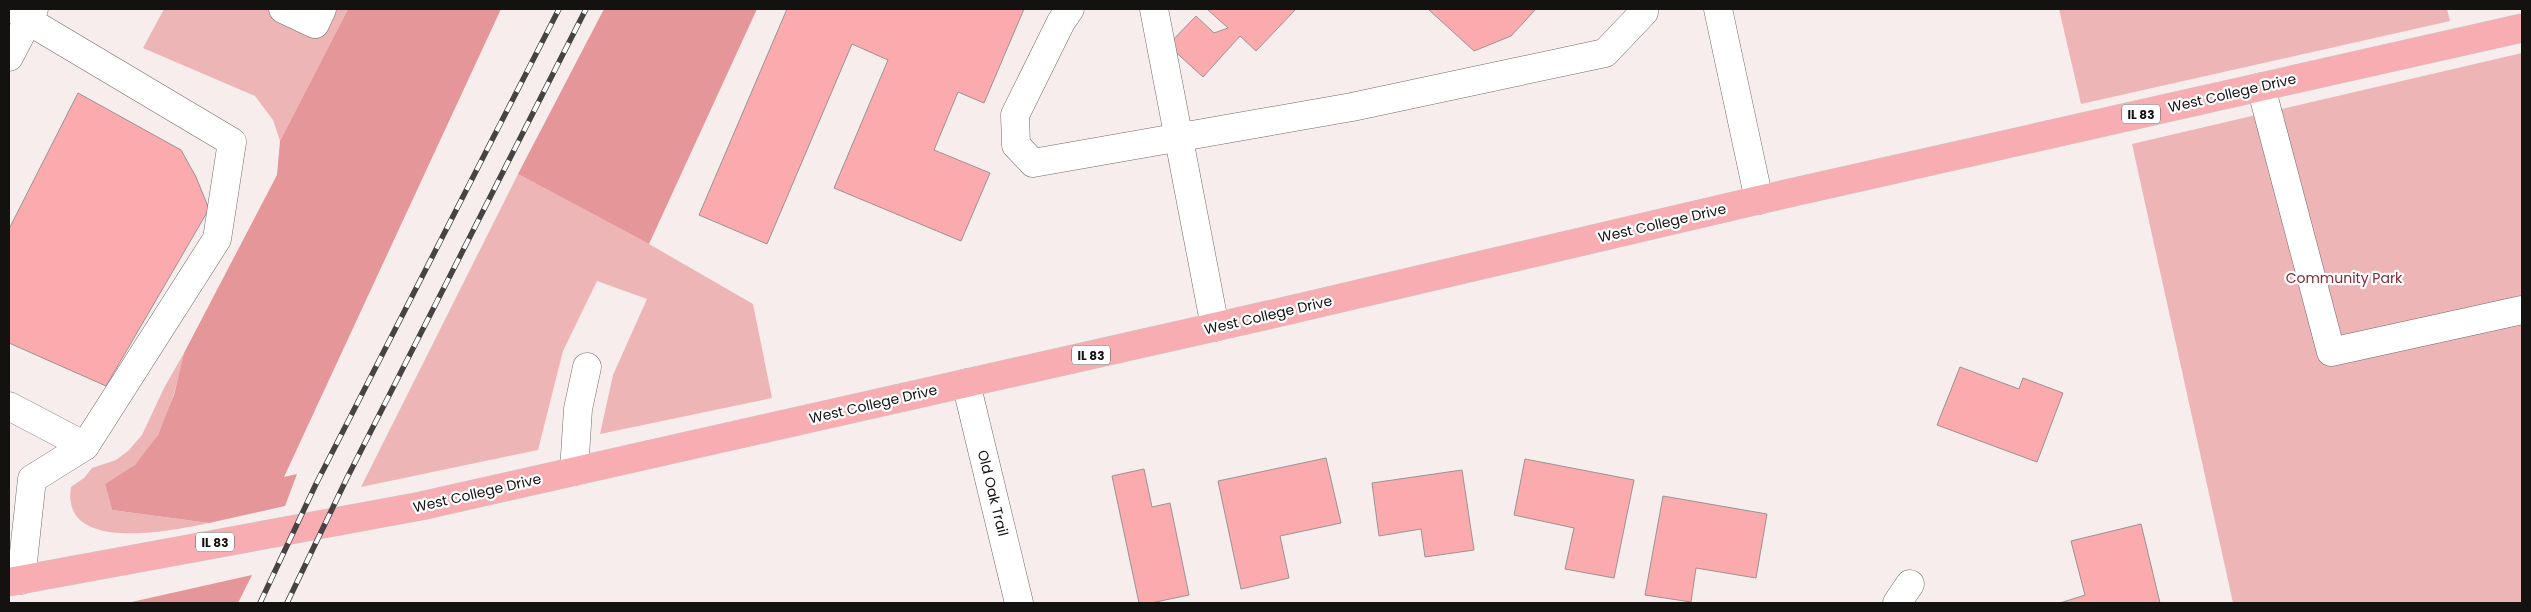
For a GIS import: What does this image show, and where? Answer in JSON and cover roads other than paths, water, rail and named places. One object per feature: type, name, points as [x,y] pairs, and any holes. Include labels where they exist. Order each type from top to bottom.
[{"type":"main road","name":"West College Drive","points":[[15,581],[220,541],[421,506],[1214,327],[1759,200],[2522,28]]},
{"type":"street","points":[[283,9],[319,16]]},
{"type":"street","points":[[1070,9],[1060,22],[1014,115],[1016,145],[1033,164],[1352,107],[1605,53],[1644,12],[1644,9]]},
{"type":"street","points":[[1154,9],[1214,327]]},
{"type":"street","points":[[1719,9],[1759,200]]},
{"type":"street","points":[[9,57],[26,13],[232,142],[217,239],[85,446],[20,482],[15,581]]},
{"type":"street","points":[[2261,87],[2331,352],[2522,310]]},
{"type":"street","points":[[574,471],[578,409],[587,367]]},
{"type":"street","name":"Old Oak Trail","points":[[966,383],[1019,603]]},
{"type":"street","points":[[9,406],[85,446]]},
{"type":"railway","points":[[260,603],[316,484],[559,9]]},
{"type":"railway","points":[[287,603],[347,478],[586,9]]},
{"type":"park label","name":"Community Park","points":[[2344,278]]}]
